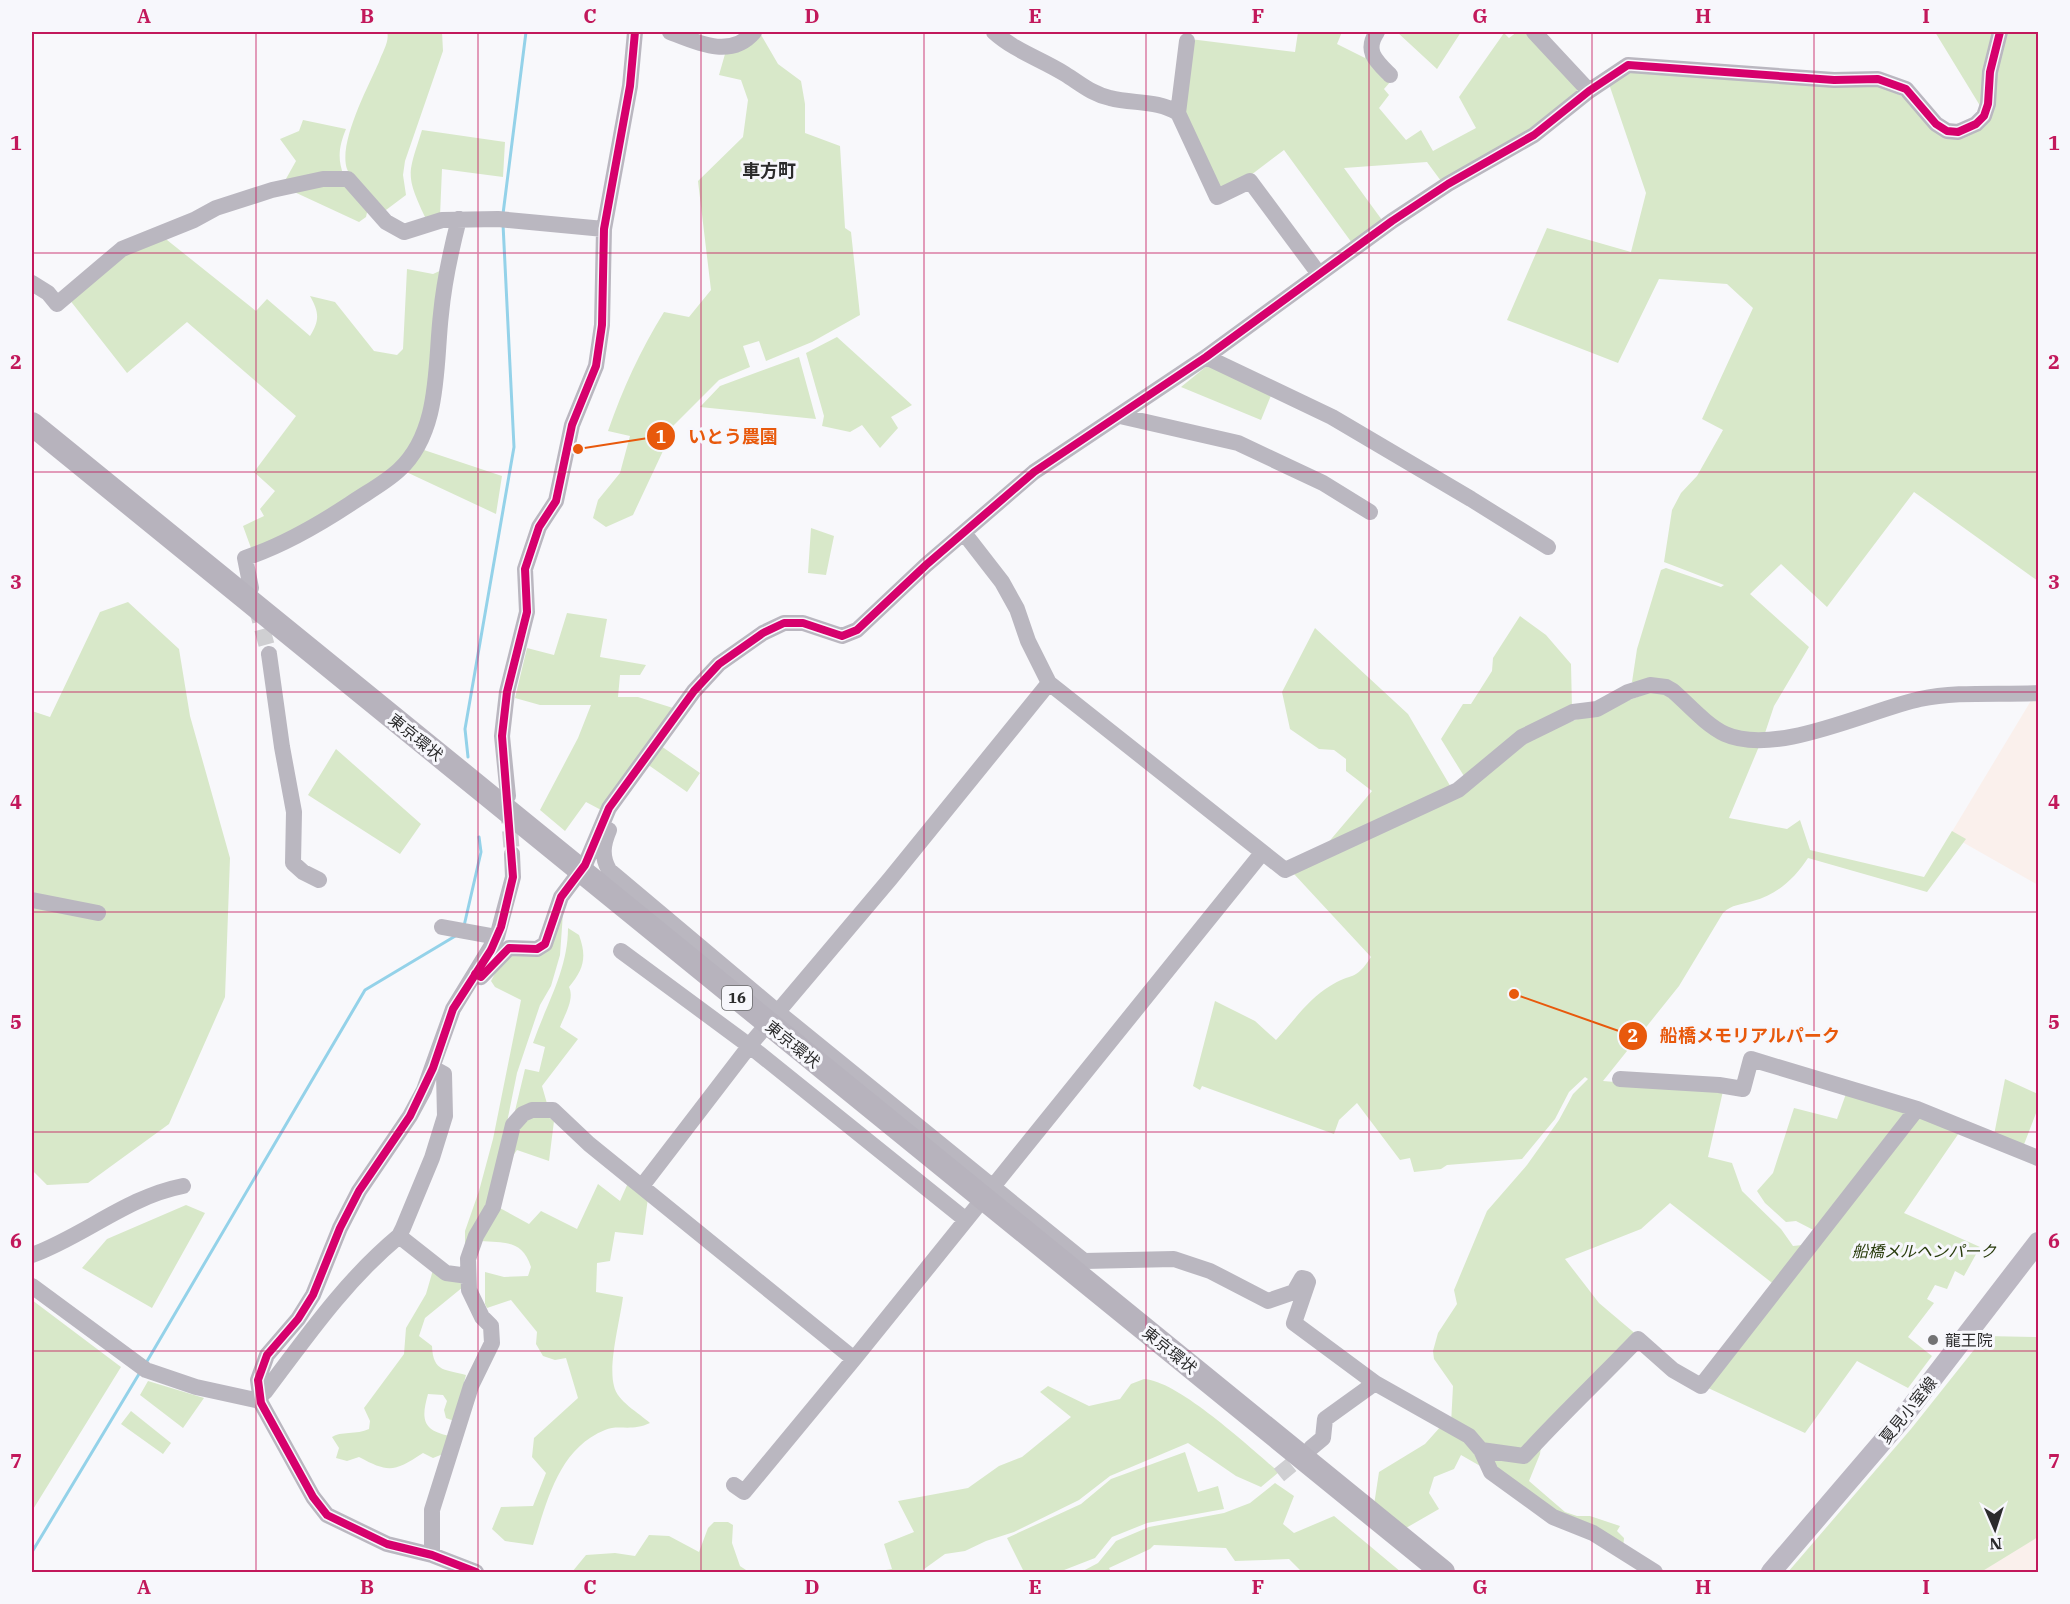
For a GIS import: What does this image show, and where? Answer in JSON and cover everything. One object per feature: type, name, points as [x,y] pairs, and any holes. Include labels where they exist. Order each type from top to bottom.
[{"type":"highway","name":"東京環状","points":[[32,424],[576,877]]},
{"type":"highway","name":"東京環状","points":[[32,443],[1443,1572]]},
{"type":"highway","name":"東京環状","points":[[979,1203],[1419,1572]]},
{"type":"main road","name":"夏見小室線","points":[[1771,1572],[1901,1420],[2038,1242]]},
{"type":"street","points":[[508,796],[502,736],[507,692],[527,612],[525,569],[539,527],[556,501],[569,432],[596,366],[602,325],[604,229],[630,86],[635,32]]},
{"type":"street","points":[[670,32],[727,48],[738,45],[754,32]]},
{"type":"street","points":[[994,32],[1011,47],[1066,74],[1092,92],[1112,99],[1167,106],[1178,113]]},
{"type":"street","points":[[1377,32],[1371,51],[1372,57],[1390,75]]},
{"type":"street","points":[[1534,32],[1589,91]]},
{"type":"street","points":[[475,974],[481,977],[509,948],[543,947],[561,897],[576,877],[609,808],[694,691],[719,664],[763,633],[784,623],[803,623],[842,636],[850,635],[1034,472],[1206,357],[1319,274],[1448,184],[1534,135],[1589,91],[1628,65],[1834,80],[1878,79],[1906,89],[1935,124],[1947,131],[1958,132],[1976,124],[1984,116],[2000,32]]},
{"type":"street","points":[[1187,41],[1178,113],[1217,197],[1250,180],[1319,274]]},
{"type":"street","points":[[32,283],[48,293],[57,304],[122,249],[234,202],[323,179],[348,179],[386,222],[404,232],[442,220],[459,219],[504,219],[604,229]]},
{"type":"street","points":[[251,588],[245,558],[264,552],[325,520],[400,469],[416,447],[428,419],[435,387],[444,291],[459,219]]},
{"type":"street","points":[[1206,357],[1332,417],[1472,499],[1548,548]]},
{"type":"street","points":[[1120,416],[1238,443],[1265,453],[1323,483],[1370,512]]},
{"type":"street","points":[[964,533],[1002,582],[1017,609],[1028,641],[1049,683],[1284,870],[1458,790],[1522,737],[1573,712],[1597,709],[1628,692],[1650,685],[1673,690],[1712,726],[1726,735],[1764,739],[1819,731],[1919,699],[1946,695],[2038,693]]},
{"type":"street","points":[[269,654],[294,812],[293,863],[303,872],[319,880]]},
{"type":"street","points":[[642,1186],[764,1030],[1049,683]]},
{"type":"street","points":[[637,769],[604,841],[607,866],[764,1030]]},
{"type":"street","points":[[476,1572],[432,1555],[387,1544],[327,1515],[313,1497],[262,1396],[258,1380],[260,1369],[267,1355],[306,1305],[359,1191],[410,1116],[433,1068],[444,1028],[497,937],[513,877],[512,854]]},
{"type":"street","points":[[734,1485],[744,1492],[1262,854]]},
{"type":"street","points":[[32,900],[98,913]]},
{"type":"street","points":[[455,930],[497,937]]},
{"type":"street","points":[[621,951],[764,1030]]},
{"type":"street","points":[[1620,1079],[1719,1085],[1743,1089],[1751,1059],[1917,1108],[2038,1158]]},
{"type":"street","points":[[262,1396],[319,1317],[353,1277],[399,1236],[432,1158],[445,1116],[444,1074],[433,1068]]},
{"type":"street","points":[[1481,1450],[1524,1456],[1570,1404],[1590,1389],[1638,1340],[1673,1370],[1701,1386],[1917,1108]]},
{"type":"street","points":[[432,1555],[432,1510],[471,1386],[492,1343],[491,1326],[482,1317],[469,1290],[468,1259],[476,1236],[493,1207],[513,1125],[522,1114],[532,1110],[553,1110],[589,1144],[854,1359]]},
{"type":"street","points":[[32,1255],[59,1245],[130,1204],[165,1190],[183,1186]]},
{"type":"street","points":[[979,1203],[1084,1261],[1174,1259],[1210,1271],[1268,1302],[1294,1292],[1302,1278],[1306,1279],[1308,1282],[1294,1323],[1375,1383],[1463,1431],[1481,1450],[1491,1472],[1553,1517],[1593,1533],[1655,1572]]},
{"type":"street","points":[[399,1236],[446,1273],[468,1276]]},
{"type":"street","points":[[32,1286],[140,1366],[196,1387],[262,1396]]},
{"type":"street","points":[[306,1305],[319,1317]]},
{"type":"street","points":[[1311,1448],[1323,1438],[1325,1419],[1375,1383]]},
{"type":"shaded area","points":[[2038,698],[2038,885],[1950,835],[2032,699]]},
{"type":"shaded area","points":[[2038,1537],[2038,1572],[1981,1572],[2010,1552]]},
{"type":"green space","points":[[387,32],[442,32],[443,51],[405,161],[403,175],[406,195],[382,213],[353,181],[345,158],[350,130],[385,47]]},
{"type":"green space","points":[[1298,32],[1342,32],[1337,44],[1365,58],[1366,55],[1391,81],[1384,89],[1389,95],[1379,108],[1406,140],[1421,130],[1433,151],[1476,128],[1459,97],[1504,33],[1509,38],[1517,32],[1525,32],[1575,84],[1578,92],[1530,130],[1441,181],[1427,162],[1344,168],[1382,220],[1352,243],[1284,150],[1251,175],[1219,192],[1182,109],[1190,39],[1295,52]]},
{"type":"green space","points":[[1397,32],[1461,32],[1437,69]]},
{"type":"green space","points":[[1935,32],[1995,32],[1982,109]]},
{"type":"green space","points":[[2005,32],[2038,32],[2038,581],[1914,492],[1827,607],[1781,564],[1750,594],[1809,647],[1774,706],[1764,736],[1727,731],[1674,687],[1632,682],[1637,649],[1661,570],[1666,568],[1721,587],[1724,585],[1664,562],[1672,510],[1681,493],[1697,476],[1723,430],[1702,419],[1753,308],[1727,284],[1659,279],[1618,363],[1507,320],[1547,228],[1631,252],[1646,193],[1609,84],[1634,69],[1884,86],[1968,135],[1996,73]]},
{"type":"green space","points":[[760,33],[778,64],[801,81],[805,104],[805,133],[840,146],[845,228],[851,232],[860,315],[812,342],[766,361],[759,341],[743,346],[750,367],[719,380],[671,428],[670,436],[633,515],[606,527],[593,518],[598,500],[620,473],[630,436],[608,431],[626,385],[664,312],[689,317],[711,290],[698,181],[743,137],[748,100],[741,80],[719,75],[725,54]]},
{"type":"green space","points":[[303,120],[346,129],[340,152],[340,164],[344,176],[282,186],[296,161],[280,139],[299,131]]},
{"type":"green space","points":[[422,130],[505,142],[503,177],[442,169],[440,216],[425,217],[414,192],[411,174]]},
{"type":"green space","points":[[347,184],[368,208],[366,217],[359,222],[290,190]]},
{"type":"green space","points":[[162,236],[256,311],[267,299],[310,336],[317,316],[310,296],[335,302],[374,351],[397,355],[403,349],[407,269],[433,274],[446,268],[424,418],[398,468],[260,550],[251,548],[243,526],[264,516],[260,509],[275,491],[254,472],[296,416],[187,322],[127,373],[69,299],[124,252]]},
{"type":"green space","points":[[837,337],[912,405],[891,417],[898,428],[880,448],[862,425],[850,432],[822,426],[824,416],[806,353]]},
{"type":"green space","points":[[799,357],[816,419],[700,407],[720,386]]},
{"type":"green space","points":[[1208,365],[1272,393],[1261,420],[1181,387]]},
{"type":"green space","points":[[418,448],[502,476],[496,514],[402,470]]},
{"type":"green space","points":[[811,528],[834,536],[826,575],[808,573]]},
{"type":"green space","points":[[128,602],[179,649],[190,716],[230,858],[225,997],[169,1124],[88,1183],[47,1185],[32,1170],[32,711],[50,717],[100,612]]},
{"type":"green space","points":[[567,613],[607,619],[600,657],[646,665],[640,675],[620,675],[618,697],[638,697],[673,708],[603,811],[586,802],[565,831],[540,810],[578,738],[591,705],[540,705],[515,698],[527,648],[554,655]]},
{"type":"green space","points":[[1520,616],[1546,635],[1571,664],[1572,709],[1467,781],[1441,739],[1463,704],[1471,704],[1492,671],[1493,658]]},
{"type":"green space","points":[[1315,628],[1408,714],[1452,789],[1321,851],[1372,791],[1346,771],[1346,759],[1334,750],[1319,749],[1290,729],[1282,692]]},
{"type":"green space","points":[[1659,689],[1702,724],[1760,744],[1729,818],[1787,829],[1800,820],[1810,850],[1924,877],[1952,831],[1966,839],[1927,892],[1808,858],[1791,879],[1778,890],[1762,898],[1733,906],[1723,913],[1679,986],[1603,1081],[1723,1091],[1708,1157],[1732,1163],[1742,1191],[1781,1229],[1793,1246],[1811,1244],[1776,1286],[1670,1203],[1641,1229],[1565,1259],[1599,1303],[1638,1336],[1523,1451],[1482,1447],[1451,1424],[1453,1386],[1434,1359],[1433,1351],[1438,1333],[1457,1304],[1454,1290],[1487,1211],[1527,1165],[1559,1120],[1573,1094],[1588,1079],[1585,1077],[1569,1092],[1555,1119],[1522,1159],[1447,1165],[1441,1169],[1414,1172],[1410,1158],[1400,1160],[1357,1103],[1339,1120],[1334,1134],[1202,1086],[1200,1090],[1193,1086],[1215,1001],[1255,1021],[1276,1040],[1315,997],[1337,982],[1357,973],[1371,957],[1294,874],[1382,830],[1524,739]]},
{"type":"green space","points":[[661,746],[700,773],[687,792],[647,764]]},
{"type":"green space","points":[[336,749],[421,824],[400,854],[308,795]]},
{"type":"green space","points":[[563,913],[560,955],[551,986],[540,1005],[517,1073],[490,1206],[465,1255],[465,1231],[493,1139],[521,1000],[495,987],[491,981],[505,954],[536,952]]},
{"type":"green space","points":[[568,928],[579,935],[583,950],[583,963],[569,987],[570,1002],[560,1027],[578,1039],[542,1086],[548,1107],[514,1115],[525,1069],[539,1072],[545,1047],[533,1043],[560,973]]},
{"type":"green space","points":[[2005,1079],[2038,1094],[2038,1108],[2023,1147],[1994,1135]]},
{"type":"green space","name":"船橋メルヘンパーク","points":[[1847,1091],[1961,1130],[1904,1213],[1980,1247],[1964,1276],[1955,1271],[1947,1289],[1935,1285],[1927,1299],[1934,1303],[1908,1337],[1932,1356],[1908,1388],[1857,1361],[1805,1433],[1706,1387],[1825,1236],[1796,1221],[1786,1222],[1765,1203],[1757,1191],[1773,1173],[1794,1108],[1837,1119]]},
{"type":"green space","points":[[542,1113],[554,1121],[549,1161],[517,1150],[512,1157],[523,1118]]},
{"type":"green space","points":[[628,1183],[648,1198],[643,1235],[615,1232],[610,1261],[597,1263],[596,1292],[623,1297],[613,1354],[614,1386],[619,1397],[650,1423],[637,1427],[610,1428],[589,1439],[565,1463],[557,1478],[533,1545],[505,1541],[492,1529],[501,1507],[533,1506],[546,1473],[532,1457],[534,1438],[578,1398],[566,1358],[555,1360],[543,1356],[536,1344],[537,1332],[511,1300],[487,1308],[485,1304],[485,1272],[504,1277],[528,1276],[531,1267],[527,1258],[518,1247],[498,1242],[480,1241],[498,1207],[529,1224],[541,1211],[577,1229],[598,1184],[620,1201]]},
{"type":"green space","points":[[186,1205],[205,1213],[152,1308],[82,1268],[107,1239]]},
{"type":"green space","points":[[433,1270],[459,1280],[463,1287],[425,1318],[419,1336],[432,1346],[438,1365],[466,1375],[454,1421],[446,1418],[444,1410],[447,1401],[443,1395],[428,1394],[425,1410],[426,1422],[434,1430],[450,1436],[443,1454],[433,1458],[423,1453],[405,1464],[391,1468],[378,1466],[359,1457],[347,1461],[336,1458],[339,1448],[332,1437],[369,1429],[370,1421],[364,1408],[404,1354],[406,1328],[426,1294]]},
{"type":"green space","points":[[32,1300],[121,1367],[32,1511]]},
{"type":"green space","points":[[1985,1336],[2038,1337],[2038,1537],[1981,1572],[1788,1572],[1911,1429]]},
{"type":"green space","points":[[1144,1379],[1176,1391],[1194,1403],[1279,1472],[1261,1487],[1236,1476],[1188,1443],[1110,1476],[1079,1500],[1014,1532],[965,1551],[945,1554],[920,1572],[874,1572],[892,1569],[884,1544],[914,1532],[898,1501],[968,1488],[999,1466],[1022,1457],[1071,1417],[1040,1392],[1048,1386],[1089,1406],[1120,1399],[1131,1384]]},
{"type":"green space","points":[[148,1381],[204,1398],[183,1428],[140,1395]]},
{"type":"green space","points":[[131,1411],[171,1443],[163,1454],[121,1424]]},
{"type":"green space","points":[[1442,1425],[1462,1433],[1482,1467],[1461,1455],[1454,1469],[1434,1477],[1429,1493],[1439,1509],[1406,1528],[1374,1505],[1379,1472],[1425,1444]]},
{"type":"green space","points":[[1542,1439],[1540,1454],[1529,1481],[1565,1512],[1577,1516],[1590,1516],[1620,1526],[1617,1531],[1624,1538],[1623,1548],[1566,1520],[1527,1497],[1495,1469],[1484,1453],[1525,1459]]},
{"type":"green space","points":[[1185,1452],[1198,1492],[1218,1486],[1224,1509],[1147,1523],[1112,1537],[1095,1558],[1059,1572],[1024,1572],[1007,1538],[1081,1504],[1111,1479]]},
{"type":"green space","points":[[1275,1483],[1294,1496],[1283,1524],[1294,1533],[1334,1516],[1401,1572],[1302,1572],[1289,1559],[1235,1561],[1226,1548],[1154,1545],[1109,1568],[1111,1572],[1081,1572],[1098,1563],[1116,1541],[1149,1527],[1224,1513],[1250,1503]]},
{"type":"green space","points":[[714,1522],[728,1522],[733,1525],[732,1543],[740,1566],[749,1572],[572,1572],[586,1555],[615,1553],[635,1556],[649,1535],[669,1536],[699,1552],[708,1528]]},
{"type":"waterway","points":[[503,214],[526,32]]},
{"type":"waterway","points":[[468,757],[465,729],[514,447],[503,224]]},
{"type":"waterway","points":[[464,926],[481,852],[479,837]]},
{"type":"waterway","points":[[146,1363],[365,990],[457,935]]},
{"type":"waterway","points":[[32,1552],[139,1374]]},
{"type":"tunnel","points":[[256,606],[269,654]]},
{"type":"tunnel","points":[[508,807],[512,854]]},
{"type":"tunnel","points":[[1279,1475],[1308,1451]]},
{"type":"cycle path","points":[[476,1572],[432,1555],[387,1544],[327,1515],[313,1497],[261,1403],[258,1380],[267,1355],[298,1319],[313,1295],[340,1228],[359,1191],[410,1116],[433,1068],[453,1009],[491,950],[501,927],[513,877],[502,736],[507,692],[527,612],[525,569],[539,527],[556,501],[572,425],[596,366],[602,325],[604,229],[630,86],[635,32]]},
{"type":"cycle path","points":[[475,974],[481,977],[509,948],[537,949],[545,944],[561,897],[585,865],[609,808],[694,691],[719,664],[763,633],[784,623],[803,623],[842,636],[857,630],[926,565],[1034,472],[1206,357],[1392,221],[1448,184],[1534,135],[1589,91],[1628,65],[1834,80],[1878,79],[1906,89],[1936,124],[1947,131],[1958,132],[1976,124],[1984,116],[1988,104],[1990,72],[2000,32]]},
{"type":"place","name":"いとう農園","points":[[578,449]]},
{"type":"place","name":"船橋メモリアルパーク","points":[[1514,994]]},
{"type":"place","name":"龍王院","points":[[1933,1340]]},
{"type":"district","name":"車方町","points":[[769,171]]}]
